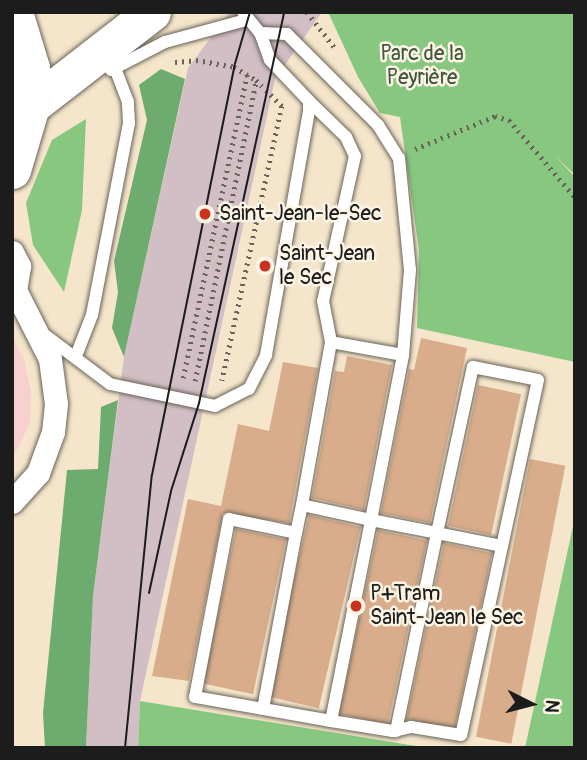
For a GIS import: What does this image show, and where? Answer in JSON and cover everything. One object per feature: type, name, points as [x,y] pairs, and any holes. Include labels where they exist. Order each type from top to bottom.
[{"type":"main road","points":[[12,170],[31,106],[30,68],[14,12]]},
{"type":"main road","points":[[31,106],[79,65],[152,12]]},
{"type":"street","points":[[12,252],[19,266],[14,290],[37,329],[55,376],[53,432],[38,473],[12,502]]},
{"type":"lane","points":[[79,65],[116,71],[165,42],[244,16],[260,33],[270,60],[346,137],[355,156],[323,301],[331,341],[262,709]]},
{"type":"lane","points":[[260,33],[287,34],[378,125],[399,158],[410,270],[403,355],[331,721]]},
{"type":"lane","points":[[76,356],[92,315],[128,123],[128,102],[116,71]]},
{"type":"lane","points":[[37,329],[110,384],[166,398],[215,406],[249,389],[266,355],[303,163],[309,101]]},
{"type":"lane","points":[[331,341],[403,355]]},
{"type":"lane","points":[[296,533],[229,519],[195,697],[396,731],[411,727],[461,735],[538,380],[473,367],[396,731]]},
{"type":"lane","points":[[302,505],[502,546]]},
{"type":"path","points":[[307,12],[335,47]]},
{"type":"path","points":[[175,62],[223,64],[247,73],[282,106],[221,386],[212,384]]},
{"type":"path","points":[[203,383],[180,377],[247,73]]},
{"type":"path","points":[[192,380],[256,80]]},
{"type":"path","points":[[399,158],[495,116],[509,120],[575,197]]},
{"type":"shaded area","points":[[230,12],[322,12],[275,79],[140,701],[138,748],[86,748],[93,596],[124,357],[188,68]]},
{"type":"shaded area","points":[[12,336],[24,360],[31,392],[30,422],[12,460]]},
{"type":"green space","name":"Parc de la Peyrière","points":[[328,12],[575,12],[575,175],[555,156],[575,177],[575,362],[417,328],[419,250],[400,117],[380,113],[358,77]]},
{"type":"green space","points":[[161,69],[185,79],[124,357],[112,328],[118,292],[114,261],[147,120],[139,85]]},
{"type":"green space","points":[[86,119],[82,210],[64,292],[33,245],[26,203],[52,140]]},
{"type":"green space","points":[[118,400],[93,596],[86,748],[45,748],[43,713],[67,470],[98,469],[101,407]]},
{"type":"green space","points":[[575,517],[575,748],[525,748],[573,526]]},
{"type":"green space","points":[[140,701],[428,748],[138,748]]},
{"type":"building","points":[[421,338],[467,348],[430,523],[381,513],[409,369],[414,370]]},
{"type":"building","points":[[347,356],[392,365],[364,510],[312,498],[335,371],[344,372]]},
{"type":"building","points":[[283,362],[318,368],[289,523],[223,513],[189,681],[152,676],[188,499],[221,506],[238,424],[269,431]]},
{"type":"building","points":[[478,385],[521,394],[491,535],[448,526]]},
{"type":"building","points":[[530,459],[565,466],[511,744],[476,737]]},
{"type":"building","points":[[309,515],[361,527],[319,708],[267,696]]},
{"type":"building","points":[[236,529],[286,540],[253,694],[203,684]]},
{"type":"building","points":[[378,530],[427,540],[388,724],[339,714]]},
{"type":"building","points":[[444,543],[492,553],[455,729],[407,719]]},
{"type":"tram line","points":[[125,748],[152,475],[234,67],[250,12]]},
{"type":"tram line","points":[[149,593],[171,491],[199,403],[284,12]]},
{"type":"place","name":"Saint-Jean-le-Sec","points":[[205,214]]},
{"type":"place","name":"Saint-Jean le Sec","points":[[265,266]]},
{"type":"place","name":"P+Tram Saint-Jean le Sec","points":[[356,606]]}]
